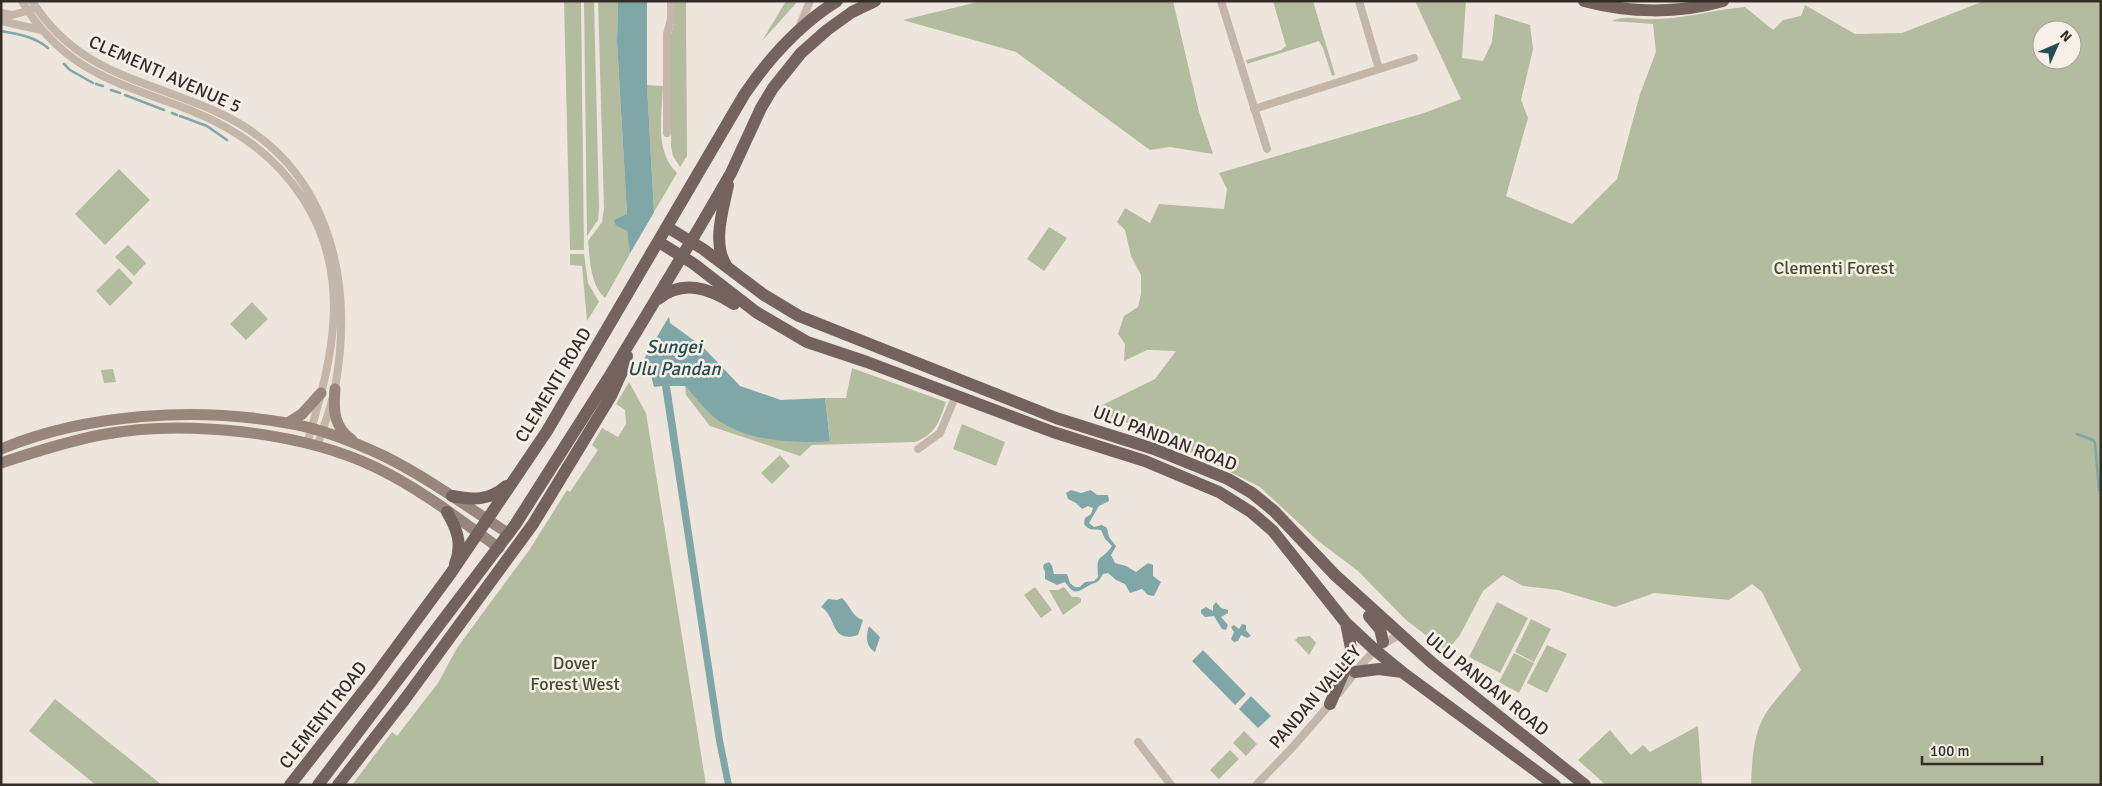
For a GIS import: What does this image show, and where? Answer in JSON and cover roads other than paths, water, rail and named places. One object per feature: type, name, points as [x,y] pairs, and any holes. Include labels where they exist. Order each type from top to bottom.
[{"type":"main road","name":"CLEMENTI ROAD","points":[[290,785],[374,679],[479,534],[547,430],[744,95],[797,31],[816,14],[837,1]]},
{"type":"main road","points":[[320,785],[499,548],[632,339],[731,173],[761,108],[787,70],[801,53],[827,30],[852,12],[875,1]]},
{"type":"main road","points":[[1584,1],[1625,9],[1672,10],[1723,1]]},
{"type":"main road","points":[[728,267],[719,246],[722,217],[731,173]]},
{"type":"main road","name":"ULU PANDAN ROAD","points":[[667,227],[691,241],[786,308],[842,334],[1056,418],[1154,449],[1228,479],[1252,493],[1274,511],[1335,575],[1400,635],[1585,785]]},
{"type":"main road","name":"ULU PANDAN ROAD","points":[[659,242],[682,256],[756,312],[807,342],[1053,432],[1145,461],[1220,492],[1251,512],[1273,531],[1346,623],[1379,646],[1402,672],[1554,785]]},
{"type":"main road","points":[[654,302],[672,289],[682,287],[710,291],[756,312]]},
{"type":"main road","points":[[842,334],[826,332],[823,336],[828,343],[851,357]]},
{"type":"main road","points":[[338,785],[411,692],[535,521],[611,396],[621,374],[632,339]]},
{"type":"main road","points":[[334,390],[333,412],[338,427],[360,446]]},
{"type":"main road","points":[[288,423],[302,414],[320,393]]},
{"type":"main road","points":[[1,448],[52,432],[130,417],[198,414],[288,423],[360,446],[404,467],[452,496],[508,534]]},
{"type":"main road","points":[[250,434],[253,427],[251,419]]},
{"type":"main road","points":[[1,463],[56,445],[131,430],[200,429],[250,434],[312,445],[375,467],[414,488],[499,548]]},
{"type":"main road","points":[[452,496],[482,499],[498,493],[517,476]]},
{"type":"main road","points":[[447,512],[456,527],[459,538],[457,559],[451,573]]},
{"type":"main road","points":[[1335,575],[1334,580],[1380,629],[1379,646]]},
{"type":"main road","points":[[1330,704],[1349,660],[1352,648],[1346,623]]},
{"type":"main road","points":[[1355,672],[1379,669],[1402,672]]},
{"type":"main road","points":[[320,785],[344,769],[361,754]]},
{"type":"street","name":"CLEMENTI AVENUE 5","points":[[21,1],[42,30],[63,51],[94,73],[118,84],[192,111],[230,129],[256,145],[292,182],[307,202],[318,227],[330,268],[334,300],[332,337],[320,393],[316,431]]},
{"type":"street","points":[[14,19],[21,1]]},
{"type":"street","points":[[668,133],[668,34],[671,19],[671,1]]},
{"type":"street","points":[[797,31],[806,16],[810,1]]},
{"type":"street","points":[[1221,1],[1267,149]]},
{"type":"street","points":[[1359,1],[1379,69]]},
{"type":"street","name":"CLEMENTI AVENUE 5","points":[[34,4],[42,16],[67,43],[99,65],[196,102],[248,129],[276,152],[298,177],[318,209],[332,244],[342,299],[339,355],[334,390],[312,445]]},
{"type":"street","points":[[14,19],[28,12],[34,4]]},
{"type":"street","points":[[1,13],[42,30]]},
{"type":"street","points":[[1,21],[14,19],[34,20],[42,16]]},
{"type":"street","points":[[1254,109],[1414,58]]},
{"type":"street","points":[[918,450],[940,432],[956,395]]},
{"type":"street","name":"PANDAN VALLEY","points":[[1256,785],[1291,749],[1379,646],[1400,635]]},
{"type":"street","points":[[1138,742],[1171,785]]},
{"type":"water","name":"Sungei Ulu Pandan","points":[[618,1],[647,1],[647,85],[654,212],[670,323],[703,347],[740,386],[781,400],[825,398],[830,441],[785,441],[754,436],[726,425],[702,406],[685,386],[670,386],[723,740],[732,785],[725,785],[716,741],[662,386],[654,387],[651,376],[646,370],[627,231],[616,226],[614,220],[627,214],[617,42]]},
{"type":"water","points":[[1071,490],[1081,493],[1091,490],[1097,495],[1108,495],[1109,501],[1099,506],[1089,523],[1094,527],[1102,525],[1107,528],[1109,537],[1116,546],[1111,555],[1115,563],[1126,566],[1136,572],[1148,563],[1153,565],[1153,576],[1161,582],[1154,596],[1148,595],[1142,589],[1130,593],[1125,584],[1116,580],[1108,573],[1103,574],[1097,582],[1075,592],[1065,582],[1057,585],[1045,579],[1043,567],[1044,564],[1049,562],[1054,574],[1067,574],[1070,583],[1075,587],[1080,587],[1085,582],[1094,581],[1098,577],[1098,561],[1112,546],[1105,539],[1101,530],[1089,529],[1084,524],[1085,518],[1091,514],[1093,508],[1088,506],[1082,509],[1068,499],[1066,493]]},
{"type":"water","points":[[842,598],[854,614],[863,620],[858,635],[843,636],[835,628],[830,616],[821,607],[828,599],[837,600]]},
{"type":"water","points":[[1216,602],[1221,608],[1228,610],[1228,613],[1221,617],[1228,625],[1226,630],[1222,629],[1214,616],[1205,617],[1201,613],[1201,610],[1206,607],[1213,611],[1213,606]]},
{"type":"water","points":[[1242,624],[1246,625],[1246,630],[1251,636],[1247,638],[1241,635],[1238,641],[1234,642],[1231,639],[1234,632],[1231,627],[1234,625],[1239,629]]},
{"type":"water","points":[[869,626],[880,637],[875,652],[869,647],[867,640]]},
{"type":"water","points":[[1203,650],[1246,694],[1235,705],[1192,661]]},
{"type":"water","points":[[1251,696],[1271,716],[1258,728],[1239,709]]},
{"type":"waterway","points":[[1,31],[32,39],[48,48]]},
{"type":"waterway","points":[[64,64],[70,70],[93,83]]},
{"type":"waterway","points":[[96,84],[103,86]]},
{"type":"waterway","points":[[111,90],[120,93]]},
{"type":"waterway","points":[[125,95],[164,110]]},
{"type":"waterway","points":[[172,113],[177,115]]},
{"type":"waterway","points":[[180,116],[207,126],[227,140]]},
{"type":"waterway","points":[[2077,434],[2093,440],[2095,443],[2099,490]]},
{"type":"park label","name":"Clementi Forest","points":[[1834,268]]},
{"type":"park label","name":"Dover Forest West","points":[[575,673]]}]
